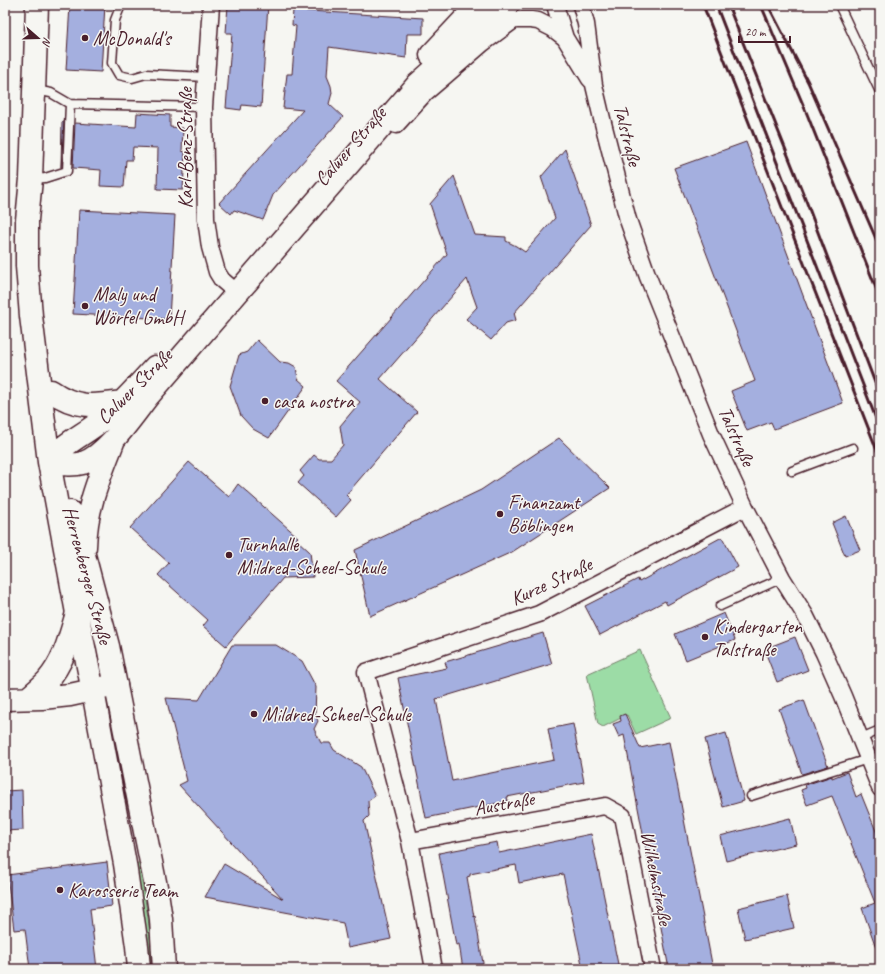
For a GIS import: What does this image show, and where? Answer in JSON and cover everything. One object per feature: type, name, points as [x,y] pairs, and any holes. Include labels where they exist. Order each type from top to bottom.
[{"type":"main road","name":"Herrenberger Straße","points":[[37,5],[31,179],[27,220],[27,266],[31,316],[57,459],[108,646],[116,685],[157,892],[161,919],[164,969]]},
{"type":"main road","name":"Calwer Straße","points":[[478,5],[386,104],[229,286],[122,402],[57,459],[69,465],[83,462],[97,455],[114,439],[149,395],[418,84],[507,5]]},
{"type":"main road","name":"Herrenberger Straße","points":[[31,179],[37,222],[43,323],[57,459],[77,613],[93,691],[131,902],[138,946],[139,969]]},
{"type":"main road","points":[[51,391],[63,399],[74,403],[102,405],[122,402]]},
{"type":"main road","points":[[84,555],[86,527],[94,489],[114,439]]},
{"type":"main road","points":[[28,698],[47,681],[58,666],[65,651],[77,613]]},
{"type":"main road","points":[[5,699],[70,695],[116,685]]},
{"type":"street","name":"Karl-Benz-Straße","points":[[211,5],[204,107],[206,219],[210,247],[216,272],[229,286]]},
{"type":"street","name":"Talstraße","points":[[556,5],[565,38],[594,85]]},
{"type":"street","name":"Talstraße","points":[[581,5],[586,24],[594,85],[624,205],[638,249],[711,434],[745,506],[782,578],[805,615],[821,647],[843,696],[880,788]]},
{"type":"street","name":"Calwer Straße","points":[[372,136],[389,131],[425,93],[504,27],[514,20],[532,20]]},
{"type":"street","name":"Talstraße","points":[[532,20],[538,21],[552,28],[565,38]]},
{"type":"street","name":"Kurze Straße","points":[[410,841],[366,672],[539,614],[745,506]]},
{"type":"street","name":"Austraße","points":[[410,841],[605,806]]},
{"type":"street","name":"Wilhelmstraße","points":[[605,806],[623,816],[653,969]]},
{"type":"street","points":[[410,841],[434,969]]},
{"type":"lane","points":[[121,5],[115,20],[112,63],[119,75],[132,78],[146,74],[206,76]]},
{"type":"lane","points":[[839,5],[880,92]]},
{"type":"lane","points":[[34,90],[51,93],[70,104],[204,107]]},
{"type":"lane","points":[[31,179],[45,178],[67,171],[70,104]]},
{"type":"lane","points":[[792,471],[852,448]]},
{"type":"lane","points":[[720,606],[782,578]]},
{"type":"lane","points":[[860,738],[880,730]]},
{"type":"lane","points":[[751,796],[868,759]]},
{"type":"green space","points":[[640,650],[671,718],[636,734],[627,715],[603,727],[598,724],[587,674]]},
{"type":"green space","points":[[139,863],[148,918],[154,969],[149,969],[134,864]]},
{"type":"building","name":"McDonald's","points":[[70,5],[105,5],[101,72],[66,70]]},
{"type":"building","points":[[228,5],[268,5],[261,107],[242,105],[241,110],[226,108],[232,33],[226,33]]},
{"type":"building","points":[[293,10],[423,18],[423,34],[407,34],[406,58],[329,47],[327,76],[332,93],[329,104],[343,117],[273,195],[263,220],[234,210],[231,214],[219,203],[303,110],[283,108],[287,74],[292,74],[296,26],[292,25]]},
{"type":"building","points":[[137,113],[170,115],[170,127],[183,128],[182,151],[185,152],[183,190],[157,189],[158,148],[133,147],[132,160],[126,160],[124,187],[100,186],[101,170],[73,168],[75,123],[136,127]]},
{"type":"building","points":[[62,122],[64,122],[61,167]]},
{"type":"building","points":[[746,142],[843,403],[774,429],[771,422],[747,431],[731,391],[755,381],[674,168]]},
{"type":"building","points":[[565,149],[591,225],[514,313],[516,320],[506,323],[491,340],[466,319],[477,307],[467,279],[380,379],[417,412],[346,495],[351,500],[336,517],[298,483],[304,476],[300,471],[314,455],[319,459],[331,459],[343,445],[340,426],[360,402],[336,381],[447,254],[430,204],[454,176],[475,235],[506,237],[506,241],[525,252],[555,218],[541,177]]},
{"type":"building","points":[[79,210],[175,215],[169,319],[73,314]]},
{"type":"building","name":"casa nostra","points":[[257,340],[280,362],[289,363],[296,367],[298,379],[306,386],[269,438],[253,429],[241,416],[230,386],[239,355],[247,352]]},
{"type":"building","name":"Finanzamt Böblingen","points":[[559,438],[610,488],[512,552],[370,616],[355,550],[481,490]]},
{"type":"building","points":[[189,462],[229,497],[238,484],[298,537],[296,539],[310,552],[313,577],[283,578],[226,646],[203,626],[208,620],[158,575],[169,563],[130,528]]},
{"type":"building","points":[[846,516],[860,550],[845,556],[832,523]]},
{"type":"building","points":[[722,537],[738,567],[667,605],[665,601],[600,635],[585,606],[638,579],[639,582]]},
{"type":"building","name":"Kindergarten Talstraße","points":[[724,613],[735,640],[686,660],[675,634]]},
{"type":"building","points":[[543,633],[552,664],[436,699],[452,781],[554,760],[548,729],[573,724],[584,782],[507,797],[508,801],[426,818],[398,678],[447,668],[445,662]]},
{"type":"building","points":[[795,637],[808,670],[777,682],[764,649]]},
{"type":"building","points":[[232,645],[276,645],[302,661],[316,687],[315,715],[318,721],[314,729],[321,743],[330,743],[334,750],[361,767],[375,796],[368,801],[369,816],[364,821],[391,939],[348,948],[343,923],[205,897],[224,864],[283,899],[179,785],[187,781],[166,698],[199,700]]},
{"type":"building","points":[[804,700],[828,766],[802,774],[779,709]]},
{"type":"building","points":[[625,714],[640,748],[669,742],[713,969],[669,969],[624,735],[619,737],[613,724],[621,721],[620,716]]},
{"type":"building","points":[[726,733],[744,801],[723,807],[705,739]]},
{"type":"building","points":[[847,772],[856,797],[861,794],[880,841],[880,953],[878,953],[862,908],[875,903],[832,796],[807,805],[801,790],[806,788],[805,785],[832,776],[832,778]]},
{"type":"building","points":[[22,790],[23,830],[5,831],[5,791]]},
{"type":"building","points":[[790,818],[796,844],[726,861],[720,836]]},
{"type":"building","points":[[591,834],[619,969],[583,969],[563,874],[519,883],[516,865],[470,874],[470,876],[467,877],[484,969],[463,969],[459,944],[456,945],[439,853],[497,842],[499,853]]},
{"type":"building","name":"Karosserie Team","points":[[107,862],[112,906],[90,909],[97,969],[30,969],[25,929],[14,930],[7,875]]},
{"type":"building","points":[[787,896],[794,928],[745,939],[738,908]]},
{"type":"railway","points":[[703,5],[880,458]]},
{"type":"railway","points":[[716,5],[880,429]]},
{"type":"railway","points":[[728,5],[805,198],[880,396]]},
{"type":"railway","points":[[761,5],[807,114],[880,298]]},
{"type":"railway","points":[[768,5],[808,82],[880,248]]},
{"type":"place","name":"McDonald's","points":[[85,38]]},
{"type":"place","name":"Maly und Wörfel GmbH","points":[[85,306]]},
{"type":"place","name":"casa nostra","points":[[265,401]]},
{"type":"place","name":"Finanzamt Böblingen","points":[[500,514]]},
{"type":"place","name":"Turnhalle Mildred-Scheel-Schule","points":[[229,555]]},
{"type":"place","name":"Kindergarten Talstraße","points":[[705,637]]},
{"type":"place","name":"Mildred-Scheel-Schule","points":[[254,714]]},
{"type":"place","name":"Karosserie Team","points":[[60,890]]}]
